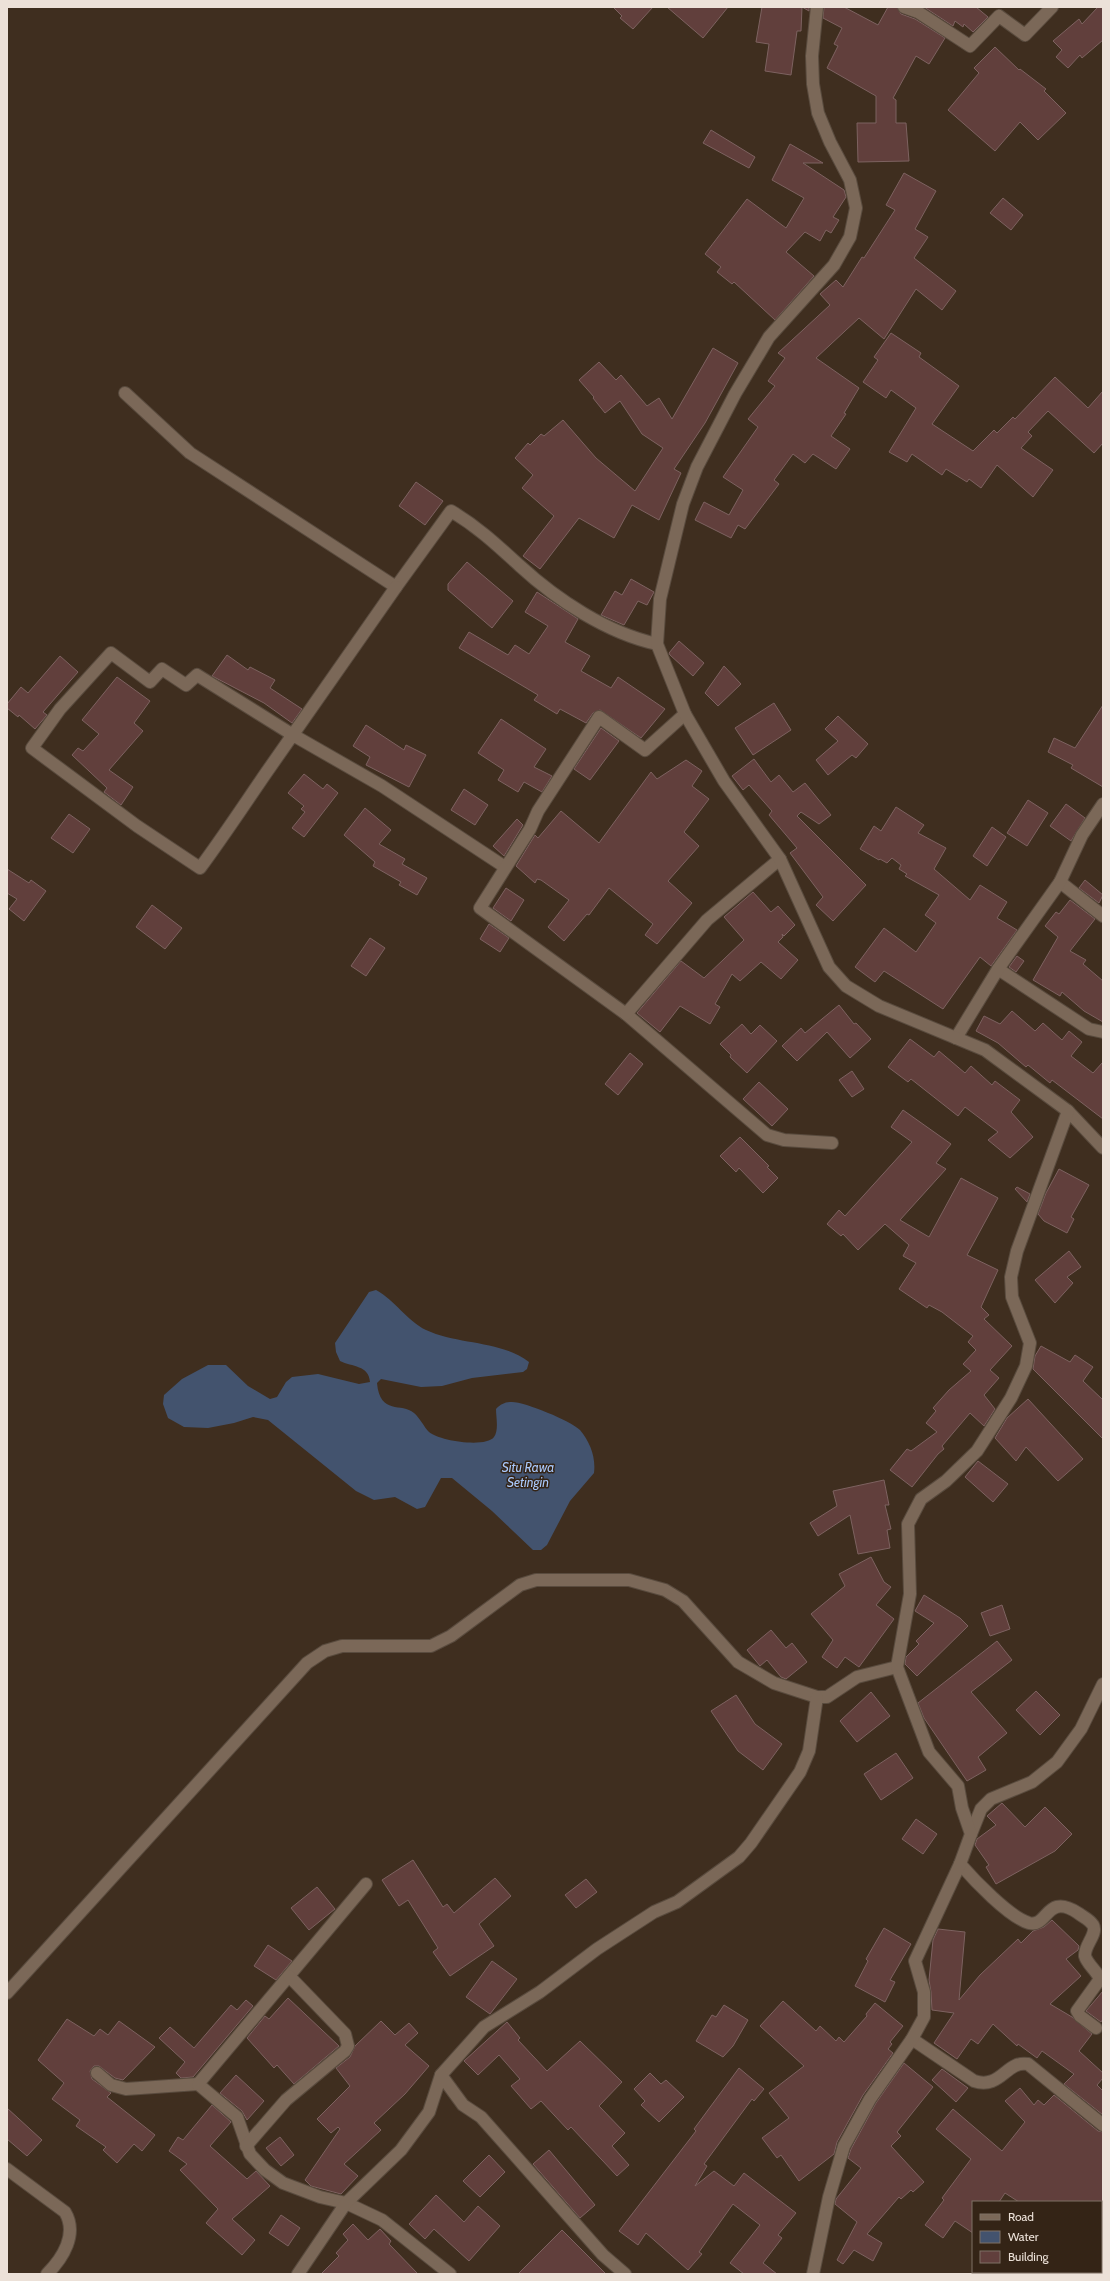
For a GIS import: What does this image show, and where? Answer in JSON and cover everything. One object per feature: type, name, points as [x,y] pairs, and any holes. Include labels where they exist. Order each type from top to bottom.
[{"type":"street","points":[[817,7],[812,56],[813,84],[818,113],[830,142],[850,180],[856,208],[850,237],[834,265],[769,337],[735,394],[697,467],[683,504],[660,599],[657,644],[685,714],[724,781],[780,859],[829,967],[846,986],[879,1006],[985,1050],[1068,1111],[1103,1148]]},
{"type":"street","points":[[904,7],[918,12],[970,46],[999,16],[1025,36],[1052,7]]},
{"type":"street","points":[[125,393],[190,453],[396,587]]},
{"type":"street","points":[[505,867],[382,786],[293,735],[197,675],[186,685],[162,669],[150,682],[111,653],[60,709],[32,748],[137,826],[200,868],[293,735],[396,587],[451,511],[480,530],[519,566],[557,596],[622,633],[657,644]]},
{"type":"street","points":[[685,714],[644,750],[600,717],[538,811],[530,829],[481,904],[480,910],[542,952],[626,1014],[767,1135],[784,1140],[832,1143]]},
{"type":"street","points":[[956,1038],[998,969],[1060,882],[1082,836],[1098,821],[1103,804]]},
{"type":"street","points":[[626,1014],[707,920],[780,859]]},
{"type":"street","points":[[1060,882],[1103,916]]},
{"type":"street","points":[[998,969],[1089,1029],[1103,1032]]},
{"type":"street","points":[[971,1834],[962,1808],[958,1786],[929,1752],[897,1667],[910,1594],[908,1524],[913,1511],[921,1499],[946,1481],[977,1451],[1011,1398],[1026,1366],[1030,1342],[1012,1297],[1011,1277],[1017,1251],[1068,1111]]},
{"type":"street","points":[[7,1993],[307,1663],[325,1651],[342,1646],[431,1646],[451,1636],[520,1585],[536,1580],[629,1580],[665,1590],[683,1601],[738,1662],[774,1683],[817,1697],[827,1697],[857,1677],[897,1667]]},
{"type":"street","points":[[813,2274],[828,2197],[844,2146],[870,2099],[912,2039],[924,2017],[924,1992],[915,1961],[960,1864],[981,1809],[991,1799],[1032,1782],[1058,1762],[1081,1729],[1103,1684]]},
{"type":"street","points":[[298,2274],[346,2203],[401,2150],[429,2112],[441,2075],[484,2027],[540,1992],[603,1945],[654,1912],[677,1902],[739,1857],[751,1843],[800,1772],[809,1751],[817,1697]]},
{"type":"street","points":[[960,1864],[980,1888],[1022,1920],[1030,1923],[1037,1922],[1056,1906],[1067,1906],[1089,1920],[1094,1926],[1094,1932],[1086,1948],[1085,1955],[1100,1979],[1077,2011],[1080,2016],[1096,2028]]},
{"type":"street","points":[[198,2084],[366,1884]]},
{"type":"street","points":[[246,2146],[286,2100],[345,2051],[348,2046],[345,2034],[289,1976]]},
{"type":"street","points":[[912,2039],[974,2081],[981,2084],[989,2084],[1015,2065],[1022,2063],[1028,2064],[1103,2125]]},
{"type":"street","points":[[98,2073],[111,2085],[126,2089],[198,2084],[237,2117],[240,2122],[246,2146],[265,2170],[283,2184],[320,2197],[346,2203],[382,2220],[450,2274]]},
{"type":"street","points":[[441,2075],[463,2105],[481,2118],[603,2255],[624,2274]]},
{"type":"street","points":[[7,2169],[65,2212],[69,2220],[71,2231],[67,2244],[58,2263],[47,2274]]},
{"type":"water","name":"Situ Rawa Setingin","points":[[376,1290],[389,1299],[419,1326],[426,1330],[438,1335],[505,1350],[518,1355],[529,1362],[527,1369],[523,1372],[472,1378],[442,1386],[421,1387],[381,1379],[377,1383],[379,1393],[382,1400],[387,1404],[404,1408],[414,1413],[429,1432],[434,1435],[442,1438],[473,1443],[489,1440],[494,1437],[496,1434],[497,1423],[496,1409],[507,1402],[518,1403],[537,1408],[575,1426],[587,1440],[592,1450],[594,1473],[570,1501],[547,1545],[541,1550],[533,1550],[492,1511],[452,1478],[441,1478],[425,1507],[417,1509],[395,1497],[374,1500],[356,1491],[268,1420],[253,1417],[234,1423],[208,1428],[184,1427],[168,1418],[163,1404],[164,1395],[182,1379],[208,1365],[226,1365],[248,1386],[270,1399],[277,1397],[286,1382],[292,1377],[318,1374],[359,1384],[370,1382],[367,1372],[363,1369],[340,1361],[336,1352],[335,1343],[369,1292]]},
{"type":"building","points":[[613,7],[653,7],[633,29],[620,18],[622,16]]},
{"type":"building","points":[[667,7],[728,7],[703,38]]},
{"type":"building","points":[[762,7],[802,7],[801,31],[797,31],[791,75],[765,71],[769,44],[756,42]]},
{"type":"building","points":[[802,7],[809,7],[809,11]]},
{"type":"building","points":[[824,7],[844,7],[878,25],[888,7],[897,7],[901,14],[915,19],[945,38],[929,64],[916,56],[893,98],[896,100],[896,123],[906,123],[909,161],[858,162],[857,123],[876,123],[876,96],[827,68],[838,46],[834,44],[842,28],[823,18]]},
{"type":"building","points":[[924,7],[976,7],[988,17],[973,32],[964,24],[963,27],[955,21],[953,26]]},
{"type":"building","points":[[1098,7],[1103,7],[1103,40],[1082,58],[1080,55],[1068,68],[1056,57],[1062,50],[1053,41],[1079,19],[1082,24]]},
{"type":"building","points":[[995,47],[1019,70],[1020,69],[1046,89],[1044,91],[1066,113],[1038,140],[1020,122],[995,151],[948,110],[979,73],[974,68]]},
{"type":"building","points":[[711,130],[755,157],[749,168],[703,143]]},
{"type":"building","points":[[790,144],[823,163],[803,163],[844,190],[846,197],[833,217],[839,220],[831,233],[826,230],[820,241],[805,232],[786,252],[814,276],[775,320],[734,282],[732,284],[717,272],[721,267],[705,254],[747,199],[786,228],[804,198],[772,180]]},
{"type":"building","points":[[904,173],[936,191],[915,229],[928,237],[914,258],[956,291],[942,310],[916,289],[884,339],[859,318],[816,358],[859,388],[844,413],[846,414],[831,436],[850,449],[836,469],[813,454],[805,463],[793,454],[774,480],[779,484],[745,529],[738,525],[731,538],[695,520],[704,502],[729,515],[743,490],[723,477],[758,427],[748,419],[775,386],[768,381],[785,358],[778,353],[830,305],[820,294],[836,280],[843,287],[862,257],[864,258],[895,210],[886,205]]},
{"type":"building","points":[[1003,198],[1023,215],[1011,230],[990,213]]},
{"type":"building","points":[[891,333],[921,353],[919,357],[959,386],[932,424],[973,451],[994,430],[997,433],[1013,417],[1015,419],[1055,377],[1088,408],[1103,391],[1103,443],[1094,453],[1048,411],[1028,432],[1032,436],[1021,448],[1053,470],[1033,497],[997,465],[981,488],[969,479],[967,482],[946,469],[942,475],[912,454],[907,462],[889,452],[916,408],[891,390],[886,398],[863,382],[878,360],[874,357]]},
{"type":"building","points":[[713,348],[738,363],[705,423],[674,469],[681,473],[659,520],[632,505],[614,538],[579,518],[540,569],[523,556],[554,516],[522,488],[533,475],[515,458],[528,443],[530,445],[541,434],[544,436],[563,420],[596,458],[635,491],[663,448],[642,434],[620,401],[605,413],[593,398],[594,397],[579,380],[599,362],[616,380],[621,375],[647,406],[659,398],[672,419]]},
{"type":"building","points":[[416,482],[443,501],[425,525],[399,506]]},
{"type":"building","points":[[467,562],[513,601],[492,628],[448,590],[448,584]]},
{"type":"building","points":[[631,579],[654,592],[647,605],[638,601],[624,625],[601,615],[615,591],[622,595]]},
{"type":"building","points":[[537,592],[578,619],[565,642],[590,656],[581,671],[611,688],[618,677],[665,709],[641,738],[600,710],[593,713],[586,723],[560,709],[557,714],[534,700],[538,695],[459,648],[469,632],[508,655],[515,645],[529,654],[548,626],[525,612]]},
{"type":"building","points":[[679,641],[704,663],[693,676],[669,653]]},
{"type":"building","points":[[227,655],[248,670],[250,667],[275,680],[270,688],[302,709],[292,723],[264,703],[212,676]]},
{"type":"building","points":[[60,656],[78,672],[43,712],[47,715],[35,729],[19,715],[18,717],[7,708],[7,704],[21,687],[28,693]]},
{"type":"building","points":[[724,666],[741,684],[718,706],[705,693]]},
{"type":"building","points":[[117,677],[150,701],[134,723],[143,731],[109,770],[133,787],[121,805],[104,792],[107,788],[72,755],[78,748],[83,751],[99,734],[82,720]]},
{"type":"building","points":[[774,703],[791,730],[753,755],[735,728]]},
{"type":"building","points":[[1103,705],[1103,787],[1071,768],[1073,765],[1048,752],[1054,738],[1075,748]]},
{"type":"building","points":[[838,716],[868,744],[856,758],[852,755],[828,775],[816,760],[838,741],[825,729]]},
{"type":"building","points":[[501,719],[546,749],[534,767],[552,776],[542,792],[524,782],[518,792],[498,780],[504,770],[478,753]]},
{"type":"building","points":[[366,725],[404,750],[406,745],[426,755],[409,787],[366,765],[370,757],[353,746]]},
{"type":"building","points":[[601,728],[619,741],[590,780],[574,769]]},
{"type":"building","points":[[754,759],[771,782],[779,775],[793,792],[805,783],[831,815],[819,824],[801,812],[797,816],[866,885],[833,921],[816,905],[823,897],[790,853],[797,848],[769,815],[772,811],[749,785],[743,790],[732,776]]},
{"type":"building","points":[[686,760],[702,771],[692,786],[709,799],[684,832],[699,846],[668,881],[692,903],[657,944],[645,935],[653,924],[609,888],[589,915],[587,914],[564,941],[548,927],[569,900],[541,880],[537,879],[535,883],[516,866],[535,835],[538,838],[561,811],[599,843],[651,772],[657,779]]},
{"type":"building","points":[[304,774],[323,789],[327,784],[338,793],[304,837],[292,828],[305,812],[301,809],[304,806],[288,793]]},
{"type":"building","points":[[464,789],[488,805],[475,825],[451,810]]},
{"type":"building","points":[[1028,800],[1048,813],[1027,846],[1007,833]]},
{"type":"building","points":[[1066,804],[1085,818],[1071,841],[1050,826]]},
{"type":"building","points":[[896,807],[924,825],[918,833],[946,848],[934,869],[970,900],[980,885],[1007,902],[997,918],[1017,930],[991,966],[980,957],[943,1009],[884,971],[875,982],[855,967],[884,928],[916,952],[936,923],[925,915],[939,895],[905,876],[907,874],[899,869],[901,865],[892,858],[887,863],[860,849],[874,826],[881,831]]},
{"type":"building","points":[[365,808],[391,830],[379,844],[405,859],[402,864],[427,878],[417,895],[399,885],[401,882],[373,866],[375,862],[344,835]]},
{"type":"building","points":[[69,814],[90,829],[73,853],[51,838]]},
{"type":"building","points":[[517,819],[523,825],[504,856],[493,846]]},
{"type":"building","points":[[992,827],[1006,837],[987,866],[973,856]]},
{"type":"building","points":[[7,869],[29,883],[31,880],[46,891],[24,921],[9,909],[17,899],[7,893]]},
{"type":"building","points":[[1085,880],[1103,895],[1099,903],[1079,888]]},
{"type":"building","points":[[506,888],[524,900],[511,921],[493,908]]},
{"type":"building","points":[[753,892],[771,912],[778,906],[795,925],[784,936],[782,934],[783,937],[778,942],[798,960],[781,979],[761,962],[740,981],[732,974],[715,1004],[720,1007],[710,1024],[680,1006],[660,1032],[637,1013],[681,961],[704,978],[744,940],[724,917]]},
{"type":"building","points":[[1070,900],[1095,919],[1070,951],[1086,960],[1083,964],[1103,981],[1103,1022],[1084,1011],[1062,992],[1060,996],[1033,980],[1058,937],[1045,926],[1056,912],[1059,914]]},
{"type":"building","points":[[152,905],[182,928],[165,949],[136,927]]},
{"type":"building","points":[[489,924],[509,938],[500,952],[480,939]]},
{"type":"building","points":[[370,938],[385,948],[366,976],[351,966]]},
{"type":"building","points":[[1017,956],[1024,961],[1016,972],[1009,967]]},
{"type":"building","points":[[839,1005],[854,1024],[856,1023],[871,1039],[850,1058],[827,1032],[797,1061],[782,1046],[801,1028],[805,1033]]},
{"type":"building","points":[[1012,1011],[1035,1031],[1043,1023],[1062,1040],[1069,1031],[1082,1042],[1071,1056],[1093,1073],[1103,1062],[1103,1119],[1052,1080],[1050,1083],[1028,1065],[1026,1067],[998,1043],[976,1031],[984,1016],[1000,1024]]},
{"type":"building","points":[[742,1024],[751,1034],[760,1025],[777,1041],[747,1073],[730,1057],[731,1055],[720,1044]]},
{"type":"building","points":[[910,1039],[934,1057],[939,1051],[965,1073],[971,1066],[992,1085],[995,1081],[1020,1100],[1011,1112],[1033,1137],[1010,1158],[988,1140],[998,1132],[965,1107],[958,1116],[911,1079],[908,1082],[888,1067]]},
{"type":"building","points":[[630,1053],[643,1064],[618,1095],[605,1084]]},
{"type":"building","points":[[852,1071],[864,1089],[852,1097],[839,1080]]},
{"type":"building","points":[[759,1082],[788,1109],[772,1126],[743,1099]]},
{"type":"building","points":[[903,1110],[951,1144],[936,1163],[946,1169],[900,1220],[929,1237],[961,1178],[998,1198],[967,1255],[998,1270],[981,1307],[989,1315],[984,1319],[1012,1346],[990,1370],[999,1378],[984,1395],[995,1409],[984,1426],[970,1413],[942,1446],[944,1449],[938,1454],[912,1487],[890,1470],[907,1449],[911,1451],[937,1432],[926,1423],[936,1411],[933,1408],[949,1390],[971,1371],[963,1364],[976,1350],[968,1342],[973,1336],[942,1312],[929,1305],[927,1308],[899,1289],[916,1263],[903,1256],[909,1245],[885,1224],[858,1250],[843,1234],[841,1236],[827,1224],[839,1210],[845,1216],[912,1142],[891,1127]]},
{"type":"building","points":[[740,1137],[769,1166],[767,1167],[778,1178],[763,1193],[739,1168],[736,1172],[720,1156]]},
{"type":"building","points":[[1059,1169],[1089,1185],[1071,1217],[1074,1219],[1067,1233],[1044,1221],[1038,1214],[1046,1193]]},
{"type":"building","points":[[1017,1187],[1030,1194],[1027,1202],[1015,1189]]},
{"type":"building","points":[[1069,1251],[1081,1267],[1067,1277],[1073,1283],[1055,1303],[1035,1280]]},
{"type":"building","points":[[1041,1346],[1070,1362],[1075,1355],[1093,1367],[1083,1381],[1103,1400],[1103,1439],[1033,1369],[1035,1356]]},
{"type":"building","points":[[1028,1399],[1083,1459],[1058,1481],[1026,1447],[1016,1461],[995,1438],[1007,1418]]},
{"type":"building","points":[[978,1461],[1008,1484],[993,1502],[965,1477]]},
{"type":"building","points":[[884,1480],[889,1505],[885,1505],[891,1529],[887,1530],[890,1548],[858,1554],[850,1515],[818,1536],[810,1523],[837,1506],[833,1491]]},
{"type":"building","points":[[871,1557],[884,1582],[891,1587],[876,1605],[894,1619],[859,1667],[845,1657],[837,1668],[822,1657],[833,1640],[811,1614],[845,1586],[839,1574]]},
{"type":"building","points":[[924,1595],[960,1618],[968,1626],[917,1676],[905,1664],[906,1657],[919,1644],[916,1641],[934,1623],[915,1611]]},
{"type":"building","points":[[1002,1605],[1010,1629],[990,1636],[981,1613]]},
{"type":"building","points":[[771,1630],[786,1648],[792,1643],[807,1662],[786,1679],[781,1677],[767,1660],[760,1666],[747,1650]]},
{"type":"building","points":[[997,1641],[1012,1660],[971,1692],[1007,1733],[978,1757],[986,1770],[967,1781],[924,1718],[918,1703]]},
{"type":"building","points":[[1036,1691],[1060,1715],[1040,1735],[1016,1710]]},
{"type":"building","points":[[871,1692],[890,1716],[857,1742],[840,1721]]},
{"type":"building","points":[[736,1695],[755,1724],[782,1744],[763,1770],[738,1751],[711,1711]]},
{"type":"building","points":[[896,1753],[913,1778],[881,1800],[864,1774]]},
{"type":"building","points":[[1002,1803],[1025,1827],[1045,1807],[1072,1834],[1055,1851],[996,1884],[986,1867],[989,1865],[975,1845],[977,1839],[996,1825],[987,1816]]},
{"type":"building","points":[[916,1819],[937,1834],[923,1854],[902,1839]]},
{"type":"building","points":[[413,1860],[443,1907],[447,1904],[454,1913],[495,1878],[511,1896],[479,1924],[494,1946],[450,1976],[433,1952],[438,1948],[408,1900],[399,1906],[382,1880]]},
{"type":"building","points":[[586,1879],[597,1892],[576,1908],[565,1895]]},
{"type":"building","points":[[317,1887],[335,1909],[309,1930],[291,1908]]},
{"type":"building","points":[[1052,1920],[1079,1946],[1078,1950],[1066,1959],[1081,1976],[1050,2004],[1072,2017],[1092,2034],[1079,2051],[1103,2073],[1103,2078],[1097,2085],[1103,2091],[1103,2115],[1064,2084],[1074,2074],[1042,2051],[1037,2058],[1018,2044],[1017,2046],[993,2024],[978,2044],[971,2039],[957,2059],[934,2043],[954,2013],[932,2010],[929,1980],[933,1940],[938,1929],[965,1932],[959,2000],[980,1975],[1018,1939],[1021,1943],[1033,1931],[1044,1927]]},
{"type":"building","points":[[884,1928],[911,1944],[890,1980],[895,1982],[885,2002],[855,1986],[868,1961],[866,1959]]},
{"type":"building","points":[[268,1945],[292,1961],[276,1980],[254,1966]]},
{"type":"building","points":[[492,1961],[517,1979],[490,2014],[466,1997]]},
{"type":"building","points":[[1103,1991],[1103,2019],[1101,2022],[1086,2011]]},
{"type":"building","points":[[288,1998],[339,2046],[294,2084],[277,2065],[274,2068],[247,2038],[265,2016],[269,2019]]},
{"type":"building","points":[[246,2000],[253,2006],[193,2077],[181,2078],[176,2073],[185,2062],[159,2038],[170,2027],[194,2048],[231,2005],[237,2010]]},
{"type":"building","points":[[783,2001],[816,2031],[820,2026],[836,2041],[839,2037],[844,2042],[867,2016],[866,2014],[875,2003],[903,2026],[890,2042],[892,2044],[888,2049],[893,2053],[863,2095],[837,2142],[834,2154],[799,2181],[781,2155],[777,2158],[762,2138],[789,2118],[769,2093],[804,2066],[760,2026]]},
{"type":"building","points":[[724,2005],[748,2020],[733,2046],[723,2057],[696,2041],[712,2015],[716,2017]]},
{"type":"building","points":[[67,2019],[94,2036],[100,2029],[108,2035],[119,2021],[155,2047],[123,2080],[115,2078],[99,2066],[94,2066],[90,2071],[92,2079],[111,2093],[107,2097],[155,2135],[142,2151],[134,2144],[117,2163],[103,2150],[106,2147],[76,2126],[80,2120],[52,2099],[64,2083],[38,2060]]},
{"type":"building","points":[[381,2021],[395,2035],[409,2023],[418,2033],[405,2045],[429,2066],[405,2094],[374,2123],[381,2130],[344,2164],[358,2176],[341,2194],[311,2186],[305,2180],[340,2129],[338,2127],[331,2133],[317,2119],[350,2086],[336,2068],[350,2057],[355,2046]]},
{"type":"building","points":[[507,2022],[520,2038],[518,2040],[547,2071],[580,2041],[622,2082],[599,2106],[625,2133],[612,2146],[629,2165],[617,2176],[571,2127],[568,2130],[541,2101],[531,2109],[511,2086],[520,2079],[499,2055],[478,2075],[464,2061]]},
{"type":"building","points":[[904,2063],[933,2087],[897,2132],[901,2136],[891,2146],[924,2182],[913,2192],[911,2190],[901,2199],[899,2197],[867,2234],[882,2243],[873,2261],[854,2250],[843,2264],[837,2260],[857,2222],[835,2204],[836,2199],[861,2168],[848,2158],[851,2149],[876,2103]]},
{"type":"building","points":[[739,2068],[764,2089],[754,2101],[752,2099],[704,2164],[707,2166],[695,2186],[714,2171],[734,2186],[744,2173],[796,2213],[778,2235],[782,2238],[763,2263],[777,2274],[744,2274],[730,2263],[760,2225],[733,2204],[699,2252],[702,2254],[688,2270],[646,2233],[638,2245],[619,2231],[696,2131],[694,2129]]},
{"type":"building","points":[[942,2069],[968,2088],[956,2102],[932,2080]]},
{"type":"building","points":[[650,2073],[661,2084],[666,2080],[684,2097],[659,2122],[641,2105],[645,2101],[634,2089]]},
{"type":"building","points":[[236,2075],[264,2101],[247,2120],[242,2111],[220,2093]]},
{"type":"building","points":[[1020,2088],[1034,2105],[1038,2100],[1044,2105],[1054,2095],[1098,2131],[1103,2132],[1103,2202],[1017,2201],[1005,2193],[1000,2201],[972,2201],[972,2232],[955,2221],[943,2238],[925,2225],[944,2200],[942,2198],[971,2159],[936,2129],[953,2109],[1002,2151],[1025,2122],[1005,2101]]},
{"type":"building","points":[[212,2105],[231,2122],[210,2146],[247,2179],[256,2171],[270,2186],[232,2219],[255,2240],[242,2255],[206,2223],[218,2209],[180,2170],[187,2164],[169,2151],[178,2137],[183,2140]]},
{"type":"building","points":[[7,2108],[42,2140],[27,2156],[7,2139]]},
{"type":"building","points":[[280,2137],[294,2155],[281,2166],[266,2148]]},
{"type":"building","points":[[549,2150],[595,2205],[580,2218],[533,2164]]},
{"type":"building","points":[[489,2155],[505,2172],[480,2197],[463,2181]]},
{"type":"building","points":[[436,2195],[464,2222],[478,2206],[500,2226],[469,2261],[434,2229],[425,2239],[409,2224]]},
{"type":"building","points":[[281,2215],[300,2228],[288,2246],[269,2233]]},
{"type":"building","points":[[353,2224],[368,2240],[380,2229],[391,2241],[389,2244],[418,2274],[321,2274],[339,2256],[336,2253],[348,2240],[343,2234]]},
{"type":"building","points":[[562,2230],[606,2274],[518,2274]]}]
